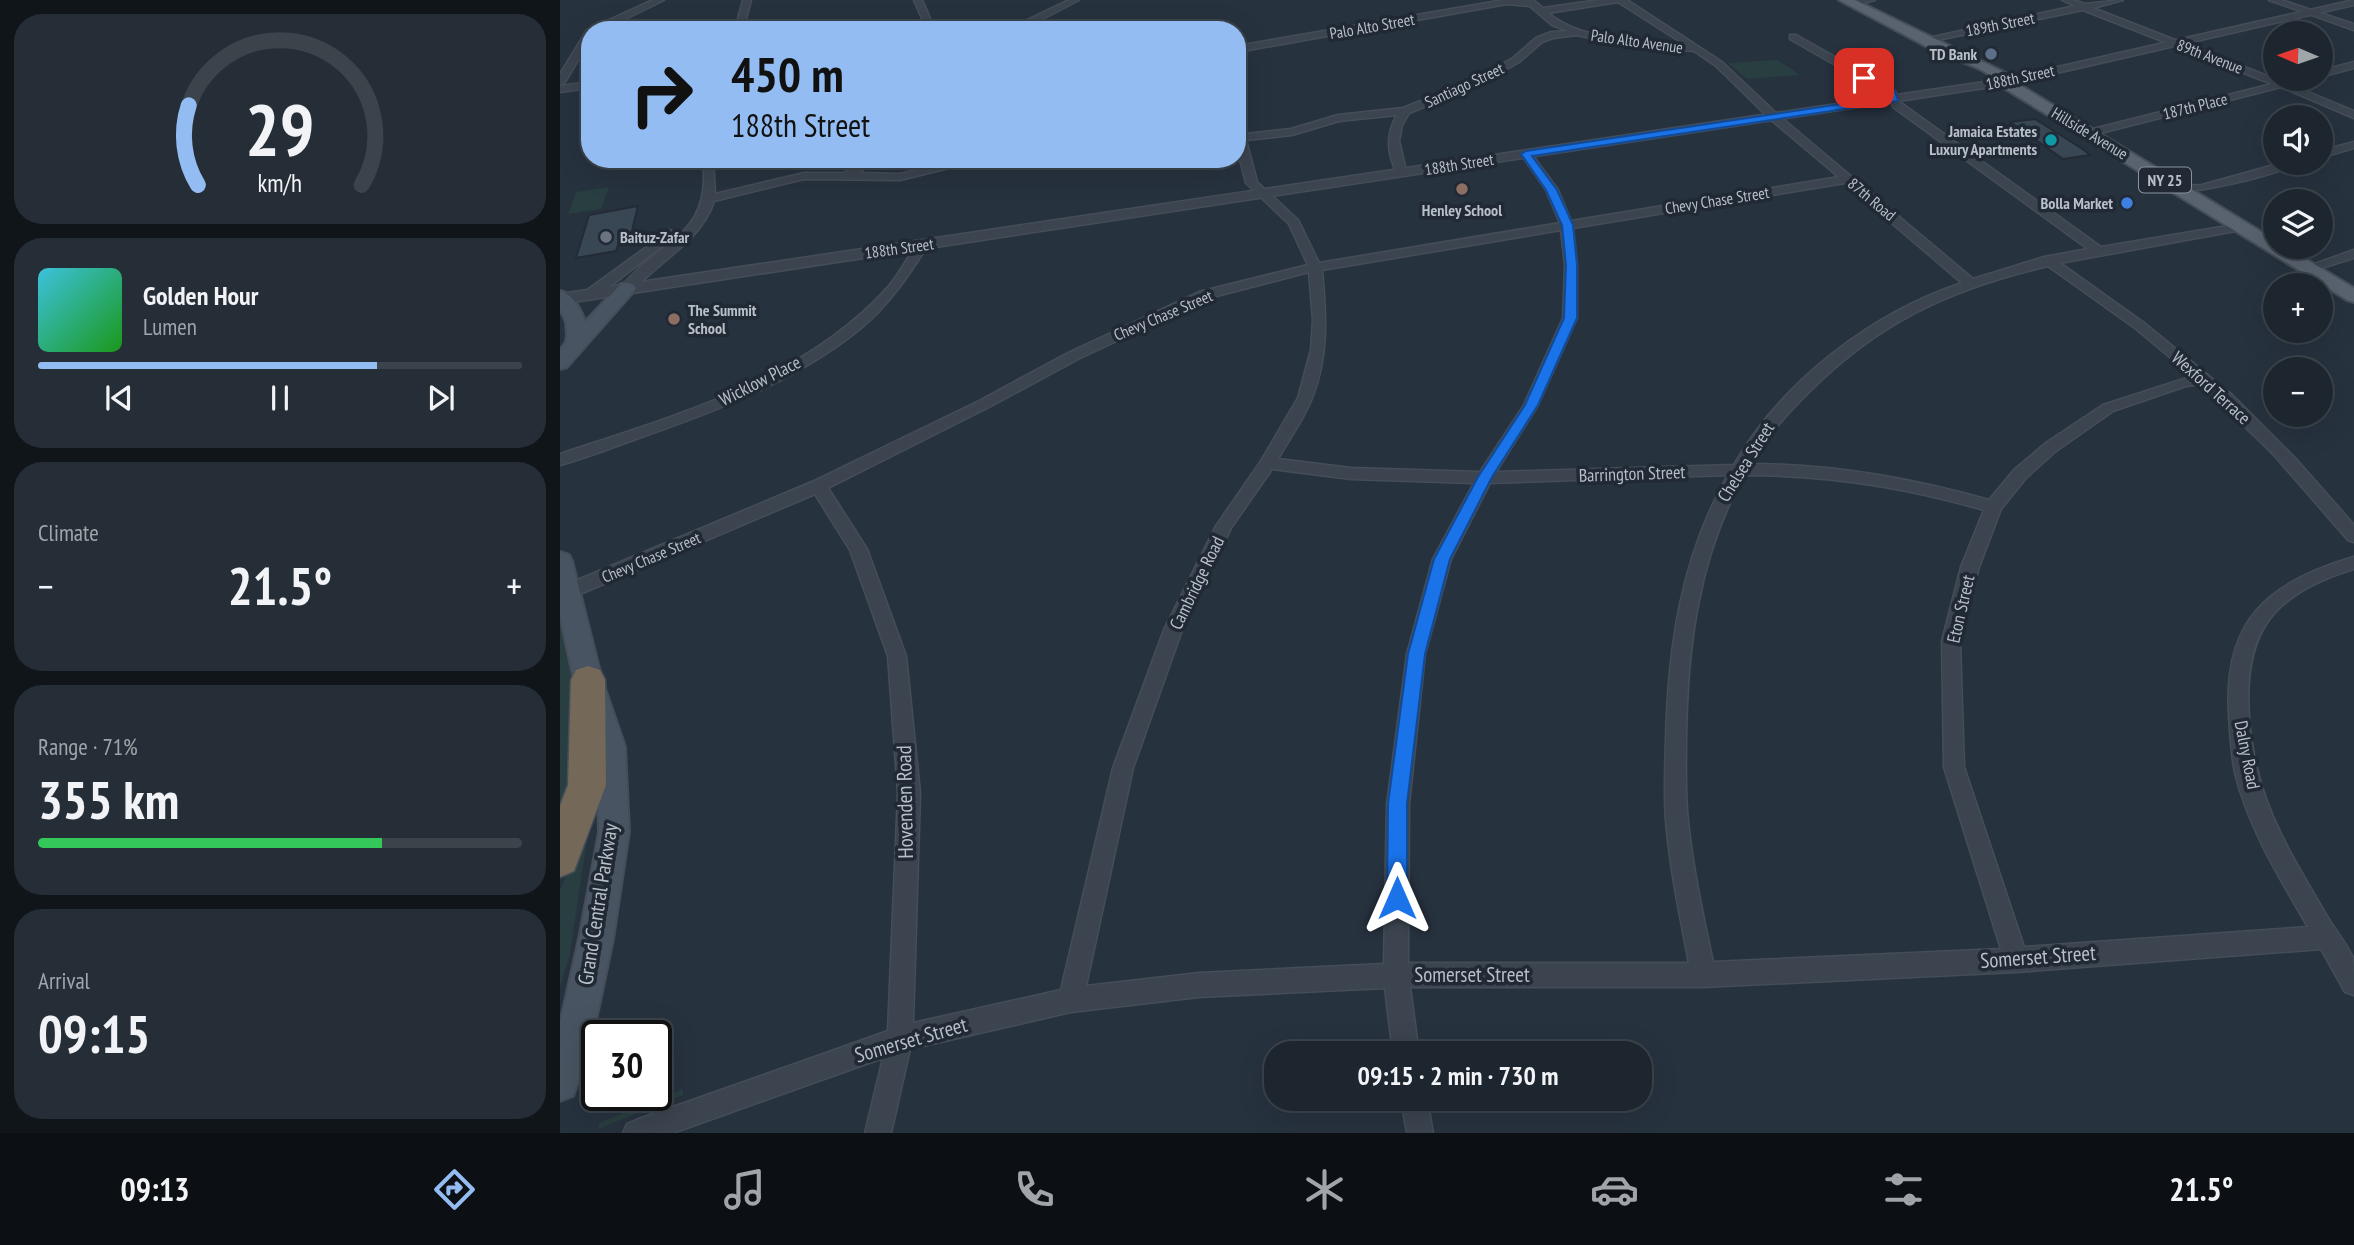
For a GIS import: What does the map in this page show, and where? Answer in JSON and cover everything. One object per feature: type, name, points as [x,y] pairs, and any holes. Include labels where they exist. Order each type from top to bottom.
[{"type":"highway","points":[[560,858],[587,785],[587,680]]},
{"type":"main road","name":"Hillside Avenue","points":[[1848,2],[1953,55],[1955,61],[1988,78],[2004,82],[2354,296]]},
{"type":"main road","points":[[560,363],[627,288]]},
{"type":"main road","points":[[561,298],[575,315],[576,342]]},
{"type":"main road","name":"Grand Central Parkway","points":[[560,561],[587,680],[611,747],[614,831],[596,939],[573,1044],[560,1083]]},
{"type":"street","points":[[614,21],[660,0]]},
{"type":"street","points":[[741,21],[747,0]]},
{"type":"street","points":[[918,0],[927,21]]},
{"type":"street","points":[[1032,21],[1075,0]]},
{"type":"street","name":"Palo Alto Street","points":[[1246,47],[1509,1],[1535,5],[1615,0]]},
{"type":"street","points":[[1621,0],[1696,48]]},
{"type":"street","points":[[1848,2],[1871,0]]},
{"type":"street","name":"89th Avenue","points":[[2066,0],[2263,77]]},
{"type":"street","name":"189th Street","points":[[1923,40],[2119,0]]},
{"type":"street","points":[[2273,0],[2354,27]]},
{"type":"street","name":"188th Street","points":[[561,298],[2004,82],[2354,2]]},
{"type":"street","name":"Palo Alto Avenue","points":[[1535,5],[1555,23],[1581,33],[1616,41],[1696,48],[1719,64],[1773,116]]},
{"type":"street","points":[[1555,23],[1551,35],[1581,33]]},
{"type":"street","name":"Santiago Street","points":[[1246,138],[1292,132],[1338,118],[1369,117],[1405,111],[1475,83],[1516,60],[1539,40],[1551,35]]},
{"type":"street","points":[[1793,37],[1892,93],[1897,105],[2096,249]]},
{"type":"street","points":[[560,82],[581,47]]},
{"type":"street","points":[[2333,71],[2354,65]]},
{"type":"street","points":[[560,89],[581,86]]},
{"type":"street","name":"187th Place","points":[[2089,133],[2263,89]]},
{"type":"street","name":"89th Avenue","points":[[2297,91],[2354,115]]},
{"type":"street","points":[[1403,173],[1397,162],[1394,127],[1405,111]]},
{"type":"street","name":"87th Road","points":[[1773,116],[1970,283]]},
{"type":"street","name":"Santiago Street","points":[[1369,117],[1394,127]]},
{"type":"street","points":[[2333,151],[2354,145]]},
{"type":"street","points":[[1404,1041],[1396,975],[1398,804],[1416,654],[1442,559],[1485,477],[1531,405],[1570,318],[1572,265],[1567,225],[1552,190],[1526,154]]},
{"type":"street","name":"Cambridge Road","points":[[1071,1000],[1123,768],[1173,630],[1224,526],[1268,463],[1306,398],[1318,350],[1320,320],[1315,267],[1294,223],[1252,183],[1246,163]]},
{"type":"street","points":[[627,288],[639,272],[699,223],[708,203],[712,178],[710,168]]},
{"type":"street","points":[[844,178],[859,168]]},
{"type":"street","points":[[592,293],[708,203],[804,176],[900,177],[940,168]]},
{"type":"street","points":[[2178,188],[2202,188],[2263,171]]},
{"type":"street","name":"Chevy Chase Street","points":[[567,592],[818,486],[1142,322],[1204,295],[1315,267],[1848,179]]},
{"type":"street","name":"Chelsea Street","points":[[1703,975],[1677,820],[1675,723],[1679,661],[1687,604],[1713,517],[1738,470],[1778,412],[1858,339],[1913,307],[1970,283],[2096,249],[2241,226]]},
{"type":"street","name":"Wicklow Place","points":[[560,460],[742,395],[796,365],[830,343],[885,298],[922,245]]},
{"type":"street","points":[[2309,268],[2354,254]]},
{"type":"street","name":"Wexford Terrace","points":[[2048,260],[2149,333],[2204,379],[2280,451],[2354,536]]},
{"type":"street","name":"Eton Street","points":[[2016,960],[1954,767],[1951,641],[1970,567],[1993,507],[2020,474],[2051,447],[2108,408],[2174,385],[2204,379]]},
{"type":"street","name":"Barrington Street","points":[[1268,463],[1359,474],[1485,477],[1738,470],[1821,472],[1860,476],[1993,507]]},
{"type":"street","name":"Hovenden Road","points":[[818,486],[858,548],[897,656],[909,793],[900,1039],[878,1133]]},
{"type":"street","name":"Dalny Road","points":[[2354,563],[2328,569],[2278,596],[2244,647],[2238,674],[2240,742],[2250,788],[2287,867],[2354,984]]},
{"type":"street","name":"Somerset Street","points":[[636,1133],[900,1039],[1071,1000],[1199,985],[1396,975],[1703,975],[2016,960],[2328,937]]},
{"type":"street","points":[[1416,1111],[1420,1133]]},
{"type":"green space","points":[[1778,60],[1800,75],[1747,79],[1728,63]]},
{"type":"green space","points":[[609,187],[601,209],[568,214],[576,192]]},
{"type":"green space","points":[[560,596],[582,693],[581,750],[560,830]]},
{"type":"green space","points":[[588,832],[570,954],[560,986],[560,889]]},
{"type":"green space","points":[[683,1089],[683,1095],[672,1099],[672,1093]]},
{"type":"green space","points":[[629,1111],[643,1111],[598,1129],[599,1123]]},
{"type":"building","name":"Jamaica Estates Luxury Apartments","points":[[2035,119],[2090,155],[2063,159],[2010,122]]},
{"type":"building","name":"Baituz-Zafar","points":[[638,206],[629,243],[618,245],[616,251],[576,258],[589,215]]},
{"type":"place","name":"TD Bank","points":[[1991,54]]},
{"type":"place","name":"Jamaica Estates Luxury Apartments","points":[[2051,140]]},
{"type":"place","name":"Henley School","points":[[1462,189]]},
{"type":"place","name":"Bolla Market","points":[[2127,203]]},
{"type":"place","name":"Baituz-Zafar","points":[[606,237]]},
{"type":"place","name":"The Summit School","points":[[674,319]]},
{"type":"route","points":[[1397,898],[1398,804],[1416,654],[1442,559],[1485,477],[1531,405],[1570,318],[1572,265],[1567,225],[1552,190],[1526,154],[1895,99],[1892,93],[1864,78]]}]
